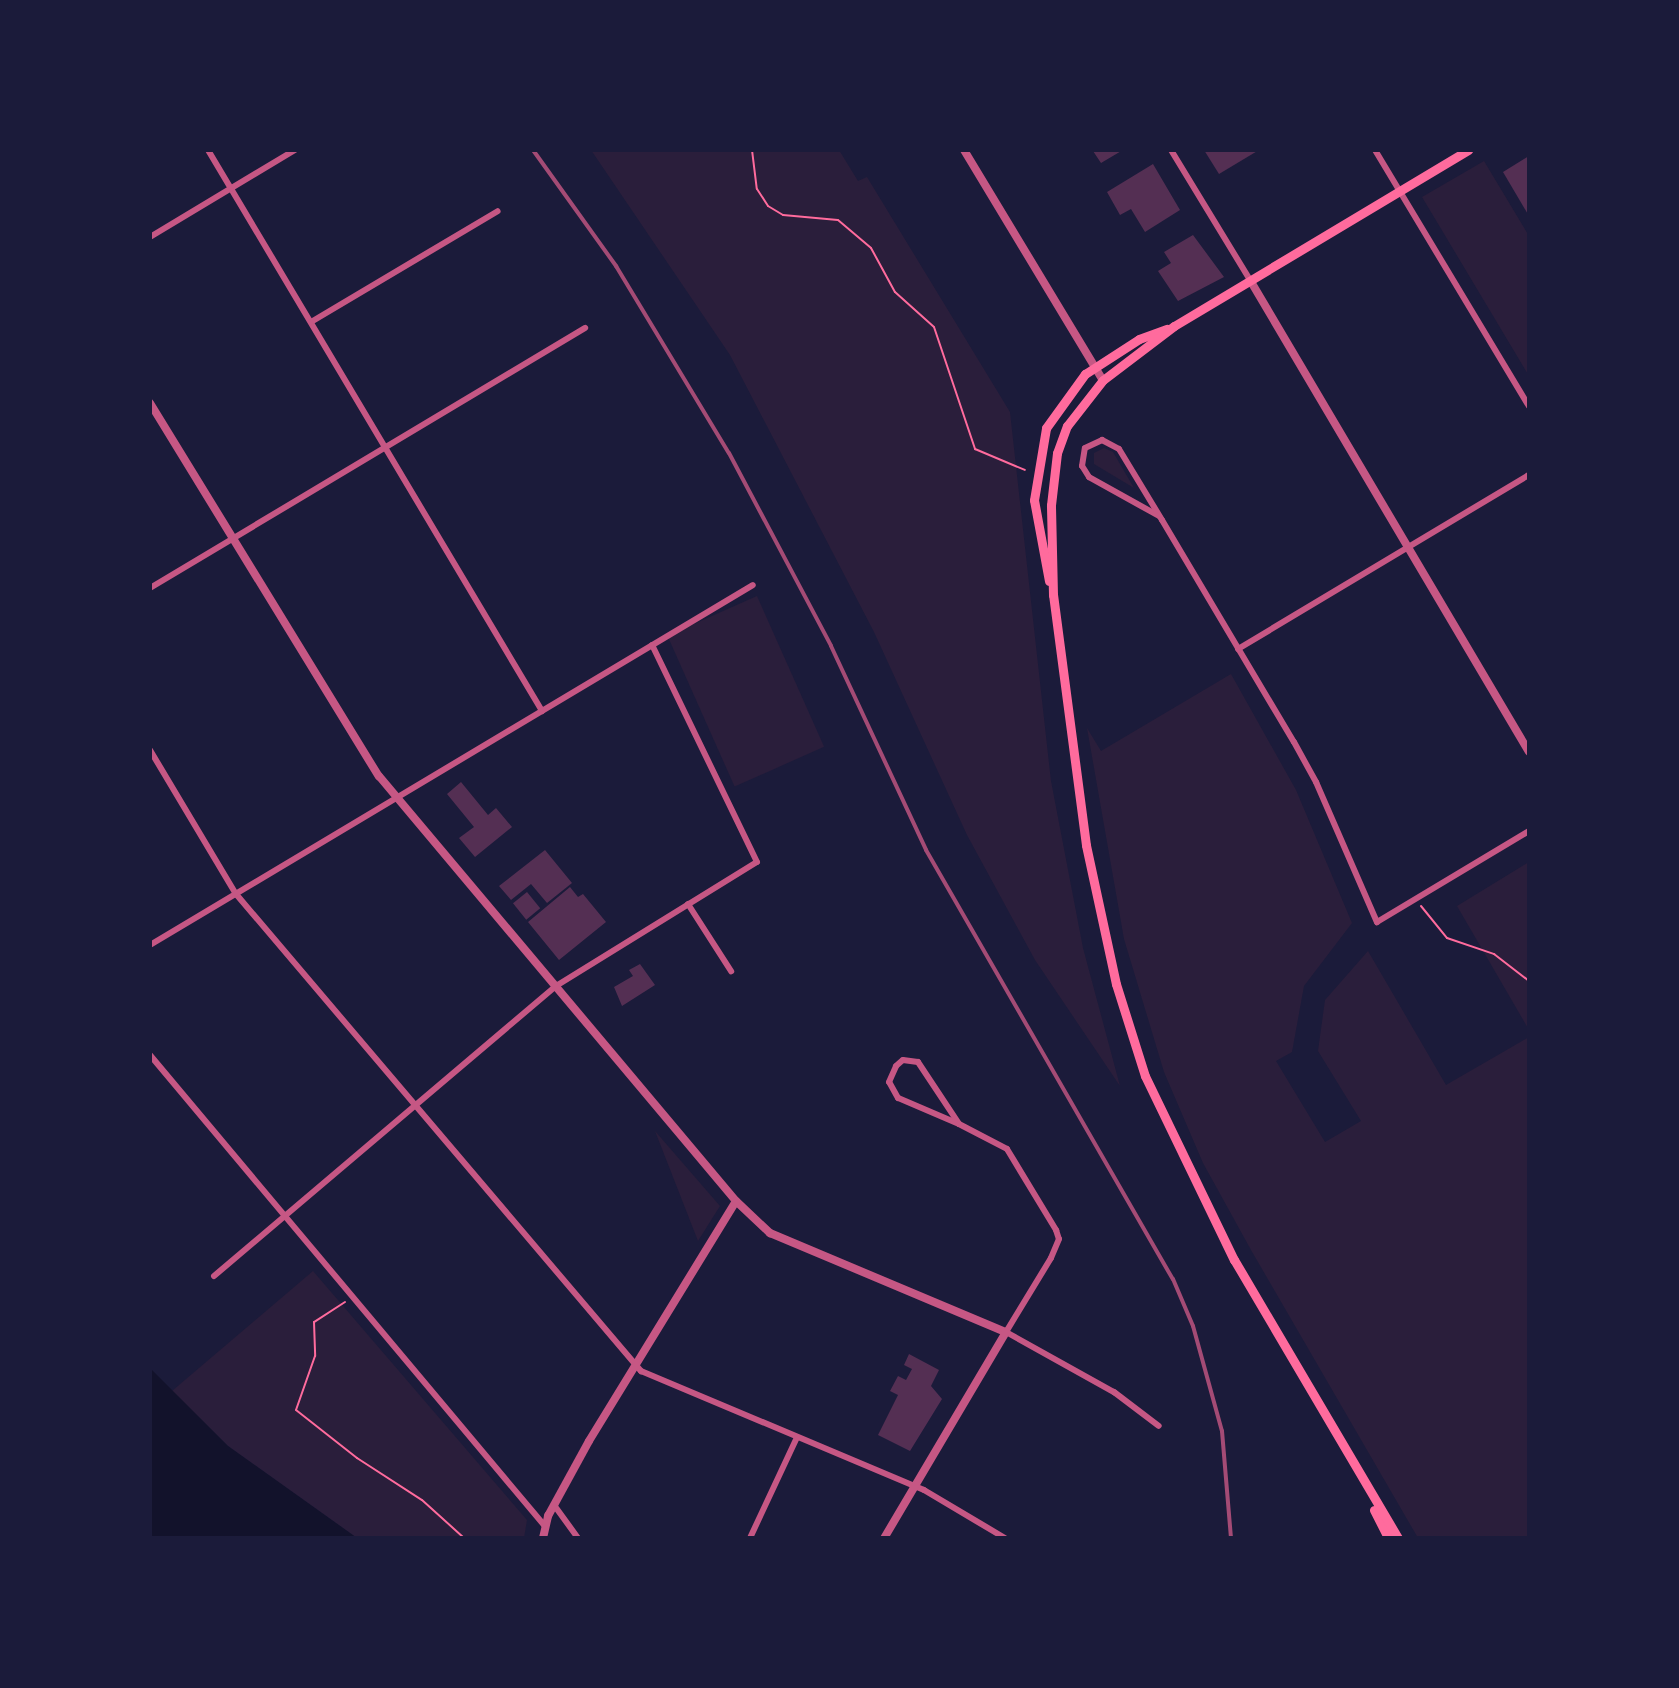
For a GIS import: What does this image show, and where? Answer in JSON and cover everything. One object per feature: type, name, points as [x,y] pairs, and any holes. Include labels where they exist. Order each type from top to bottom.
[{"type":"main road","points":[[1053,595],[1053,477],[1061,439],[1080,405],[1103,380],[1174,326],[1468,150]]},
{"type":"main road","points":[[1174,326],[1139,339],[1095,366],[1066,394],[1046,428],[1035,480],[1035,521],[1053,595],[1086,845],[1116,984],[1145,1076],[1234,1260],[1398,1538]]},
{"type":"main road","points":[[1356,1471],[1388,1538]]},
{"type":"street","points":[[208,150],[542,711]]},
{"type":"street","points":[[150,237],[295,150]]},
{"type":"street","points":[[964,150],[1103,380]]},
{"type":"street","points":[[1171,150],[1529,752]]},
{"type":"street","points":[[1375,150],[1529,406]]},
{"type":"street","points":[[311,322],[498,211]]},
{"type":"street","points":[[150,588],[585,328]]},
{"type":"street","points":[[150,403],[232,539],[396,797],[736,1201],[770,1233],[1006,1332],[1114,1392],[1159,1426]]},
{"type":"street","points":[[1159,516],[1089,477],[1082,466],[1085,448],[1096,440],[1115,444],[1159,516],[1316,782],[1377,922],[1529,831]]},
{"type":"street","points":[[1238,649],[1529,475]]},
{"type":"street","points":[[150,945],[753,585]]},
{"type":"street","points":[[214,1276],[283,1213],[556,986],[757,862],[652,645]]},
{"type":"street","points":[[150,750],[236,894],[416,1102],[634,1365],[914,1486],[1005,1538]]},
{"type":"street","points":[[688,904],[731,971]]},
{"type":"street","points":[[150,1055],[544,1525]]},
{"type":"street","points":[[884,1538],[1059,1239],[1016,1160],[959,1124],[898,1098],[889,1082],[896,1066],[903,1060],[918,1062],[959,1124]]},
{"type":"street","points":[[543,1538],[544,1525],[554,1505],[634,1365],[736,1201]]},
{"type":"street","points":[[750,1538],[797,1437]]},
{"type":"street","points":[[554,1505],[578,1538]]},
{"type":"path","points":[[752,150],[757,189],[768,206],[783,215],[829,217],[854,230],[871,248],[889,282],[934,327],[975,449],[1025,470]]},
{"type":"path","points":[[1416,899],[1447,938],[1494,954],[1529,981]]},
{"type":"path","points":[[353,1296],[314,1322],[315,1356],[296,1410],[422,1500],[464,1538]]},
{"type":"shaded area","points":[[591,150],[839,150],[858,181],[867,177],[1010,412],[1051,781],[1083,948],[1120,1086],[1035,960],[967,835],[874,632],[730,355]]},
{"type":"shaded area","points":[[1484,161],[1529,236],[1529,376],[1422,197]]},
{"type":"shaded area","points":[[1104,448],[1113,452],[1134,488],[1094,464],[1094,453]]},
{"type":"shaded area","points":[[757,596],[824,747],[735,787],[667,636]]},
{"type":"shaded area","points":[[1231,674],[1296,790],[1352,923],[1304,986],[1292,1052],[1276,1061],[1325,1142],[1361,1121],[1318,1051],[1325,1000],[1368,951],[1446,1085],[1529,1037],[1529,1538],[1418,1538],[1203,1163],[1164,1072],[1124,939],[1087,728],[1101,751]]},
{"type":"shaded area","points":[[1529,862],[1529,1030],[1457,906]]},
{"type":"shaded area","points":[[655,1131],[720,1206],[698,1241]]},
{"type":"shaded area","points":[[313,1271],[527,1520],[524,1538],[357,1538],[228,1446],[172,1391]]},
{"type":"shaded area","points":[[150,1368],[228,1446],[357,1538],[150,1538]]},
{"type":"building","points":[[1086,150],[1123,150],[1101,163],[1093,151]]},
{"type":"building","points":[[1204,150],[1259,150],[1219,174]]},
{"type":"building","points":[[1529,156],[1529,216],[1503,172]]},
{"type":"building","points":[[1153,164],[1180,210],[1145,232],[1131,209],[1120,215],[1107,192]]},
{"type":"building","points":[[1193,235],[1224,277],[1178,301],[1158,271],[1171,263],[1164,252]]},
{"type":"building","points":[[461,782],[488,815],[496,808],[512,827],[475,857],[459,838],[474,827],[447,794]]},
{"type":"building","points":[[545,850],[572,883],[547,903],[531,884],[511,900],[499,886]]},
{"type":"building","points":[[570,887],[578,897],[583,894],[606,922],[559,960],[528,922]]},
{"type":"building","points":[[527,892],[540,908],[526,920],[513,903]]},
{"type":"building","points":[[640,964],[655,985],[622,1006],[614,987],[633,976],[629,970]]},
{"type":"building","points":[[909,1354],[939,1370],[931,1386],[942,1399],[910,1451],[878,1435],[898,1395],[890,1391],[898,1376],[906,1380],[912,1369],[904,1365]]},
{"type":"railway","points":[[533,150],[616,266],[729,453],[831,646],[926,850],[1173,1279],[1193,1326],[1222,1431],[1231,1538]]}]
